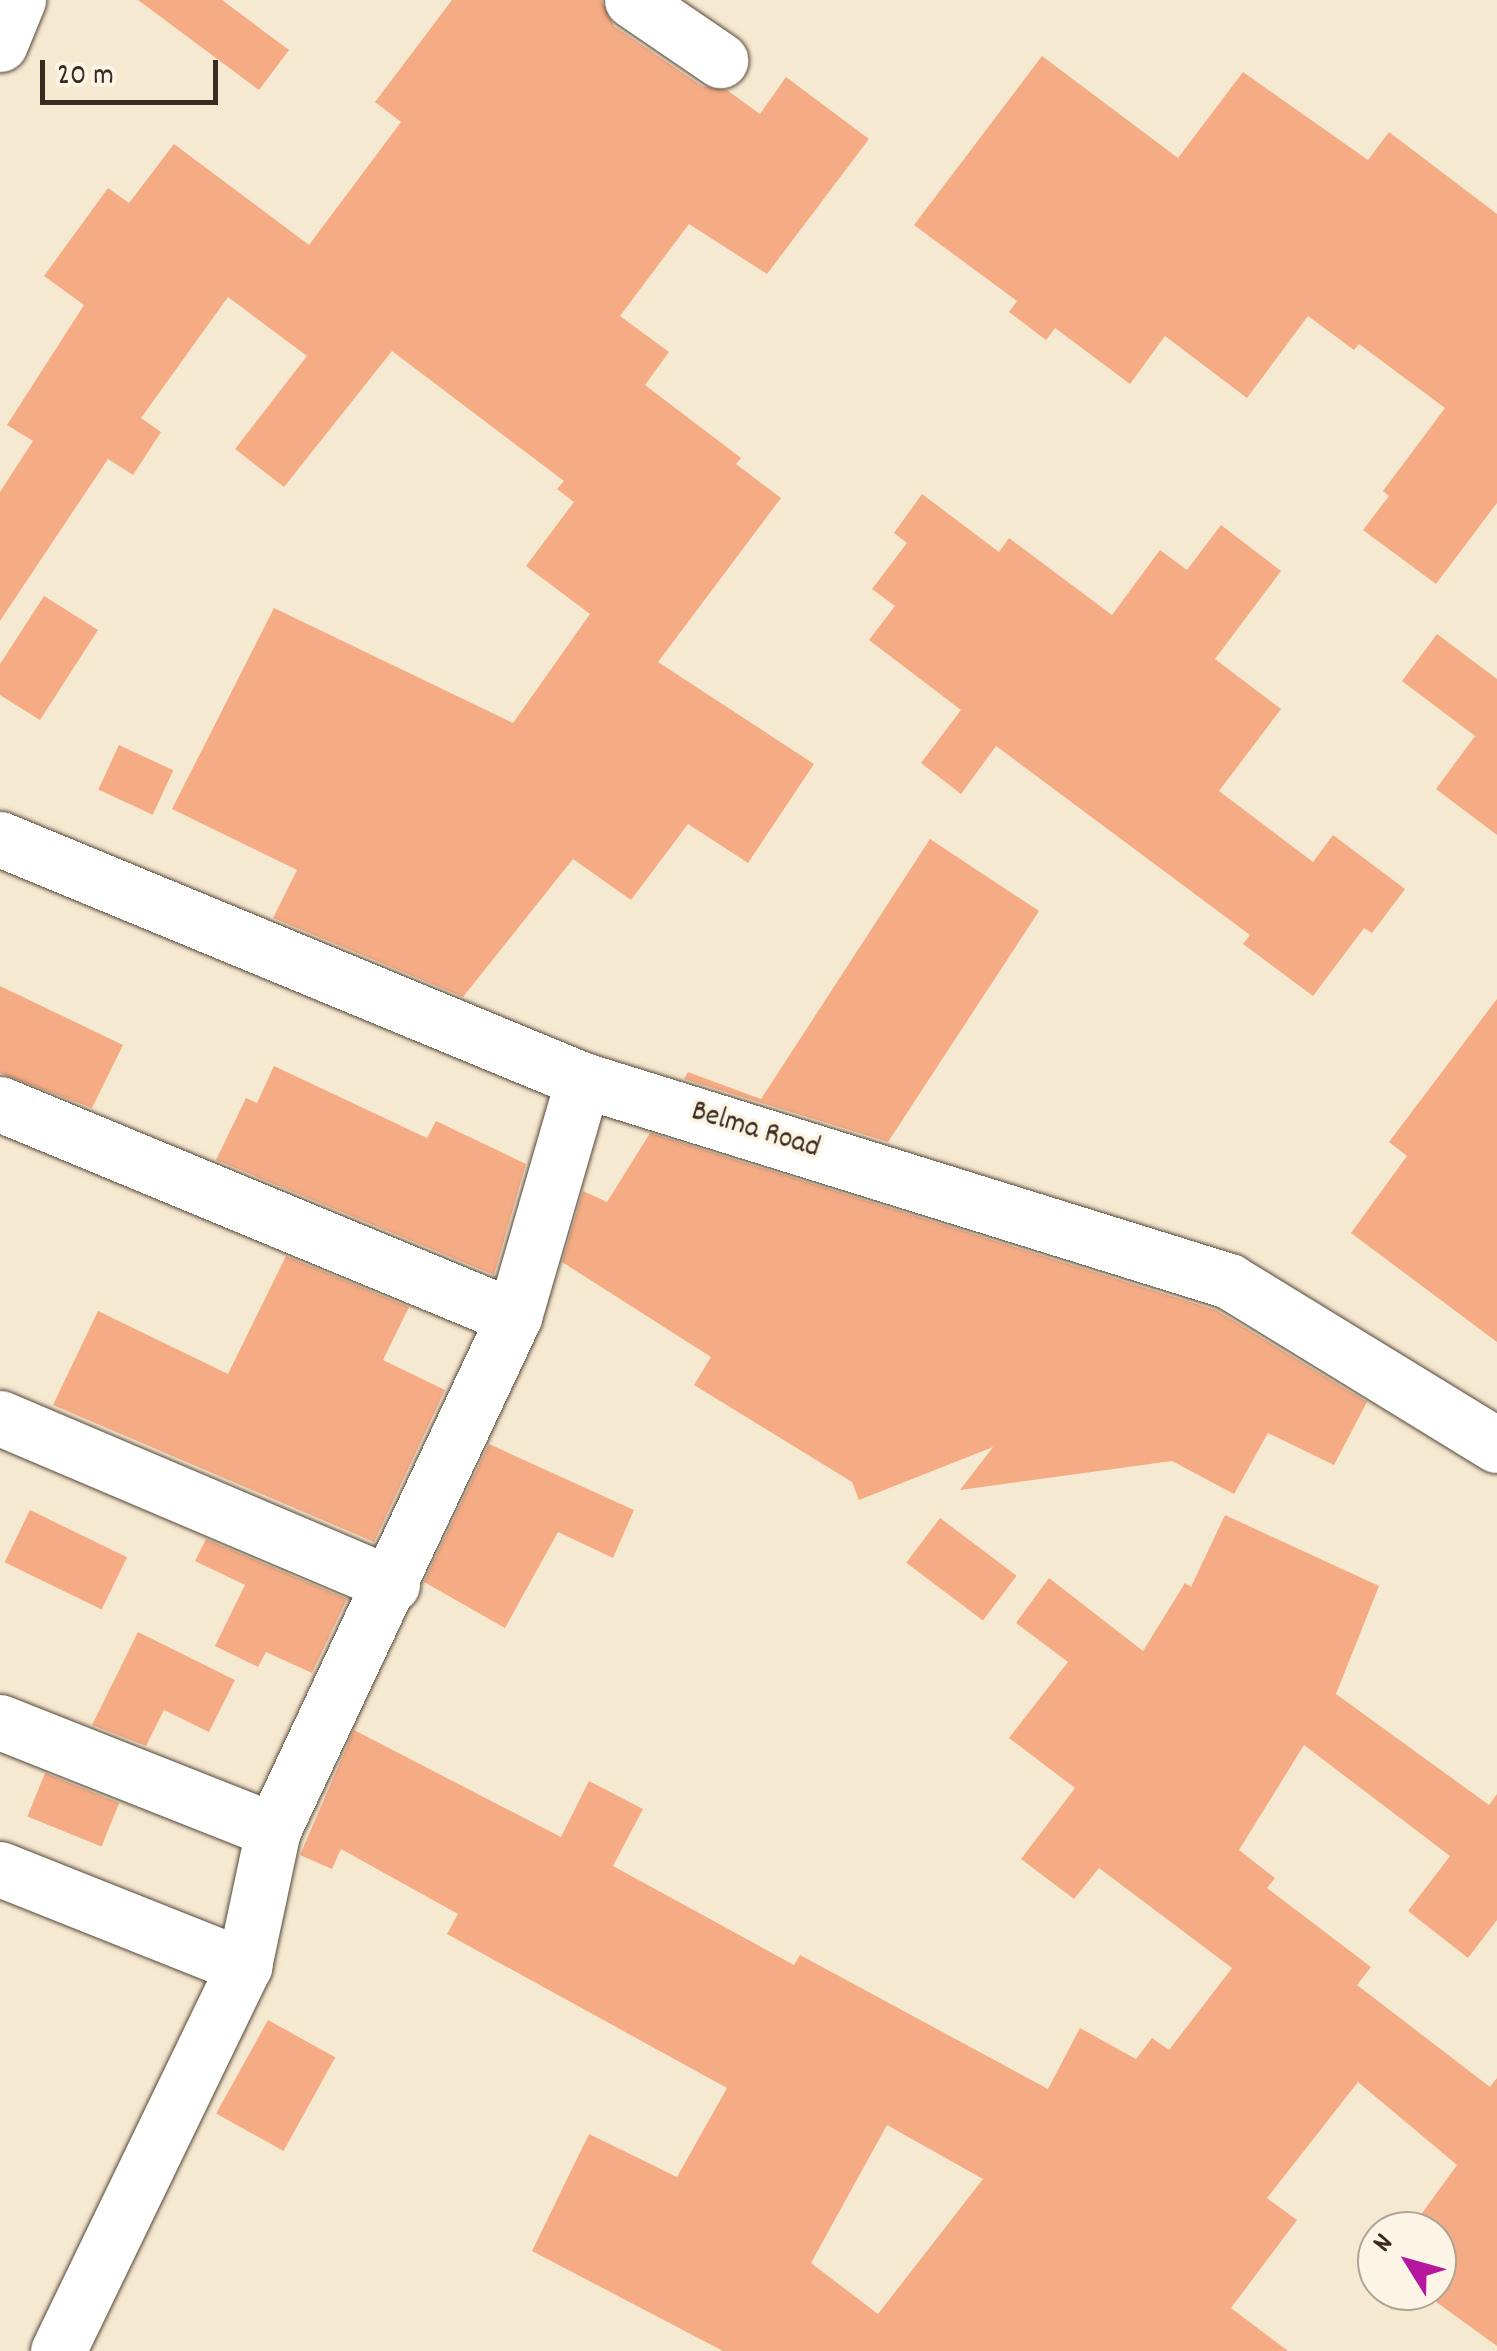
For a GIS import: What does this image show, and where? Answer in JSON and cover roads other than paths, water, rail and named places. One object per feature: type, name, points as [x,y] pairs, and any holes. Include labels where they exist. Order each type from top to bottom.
[{"type":"street","points":[[0,44],[18,0]]},
{"type":"street","points":[[632,0],[720,60]]},
{"type":"street","name":"Belma Road","points":[[0,838],[584,1080],[1229,1281],[1497,1445]]},
{"type":"street","points":[[58,2351],[244,1966],[273,1830],[392,1584],[514,1317],[584,1080]]},
{"type":"street","points":[[0,1104],[514,1317]]},
{"type":"street","points":[[0,1418],[392,1584]]},
{"type":"street","points":[[0,1722],[273,1830]]},
{"type":"street","points":[[0,1870],[244,1966]]}]
